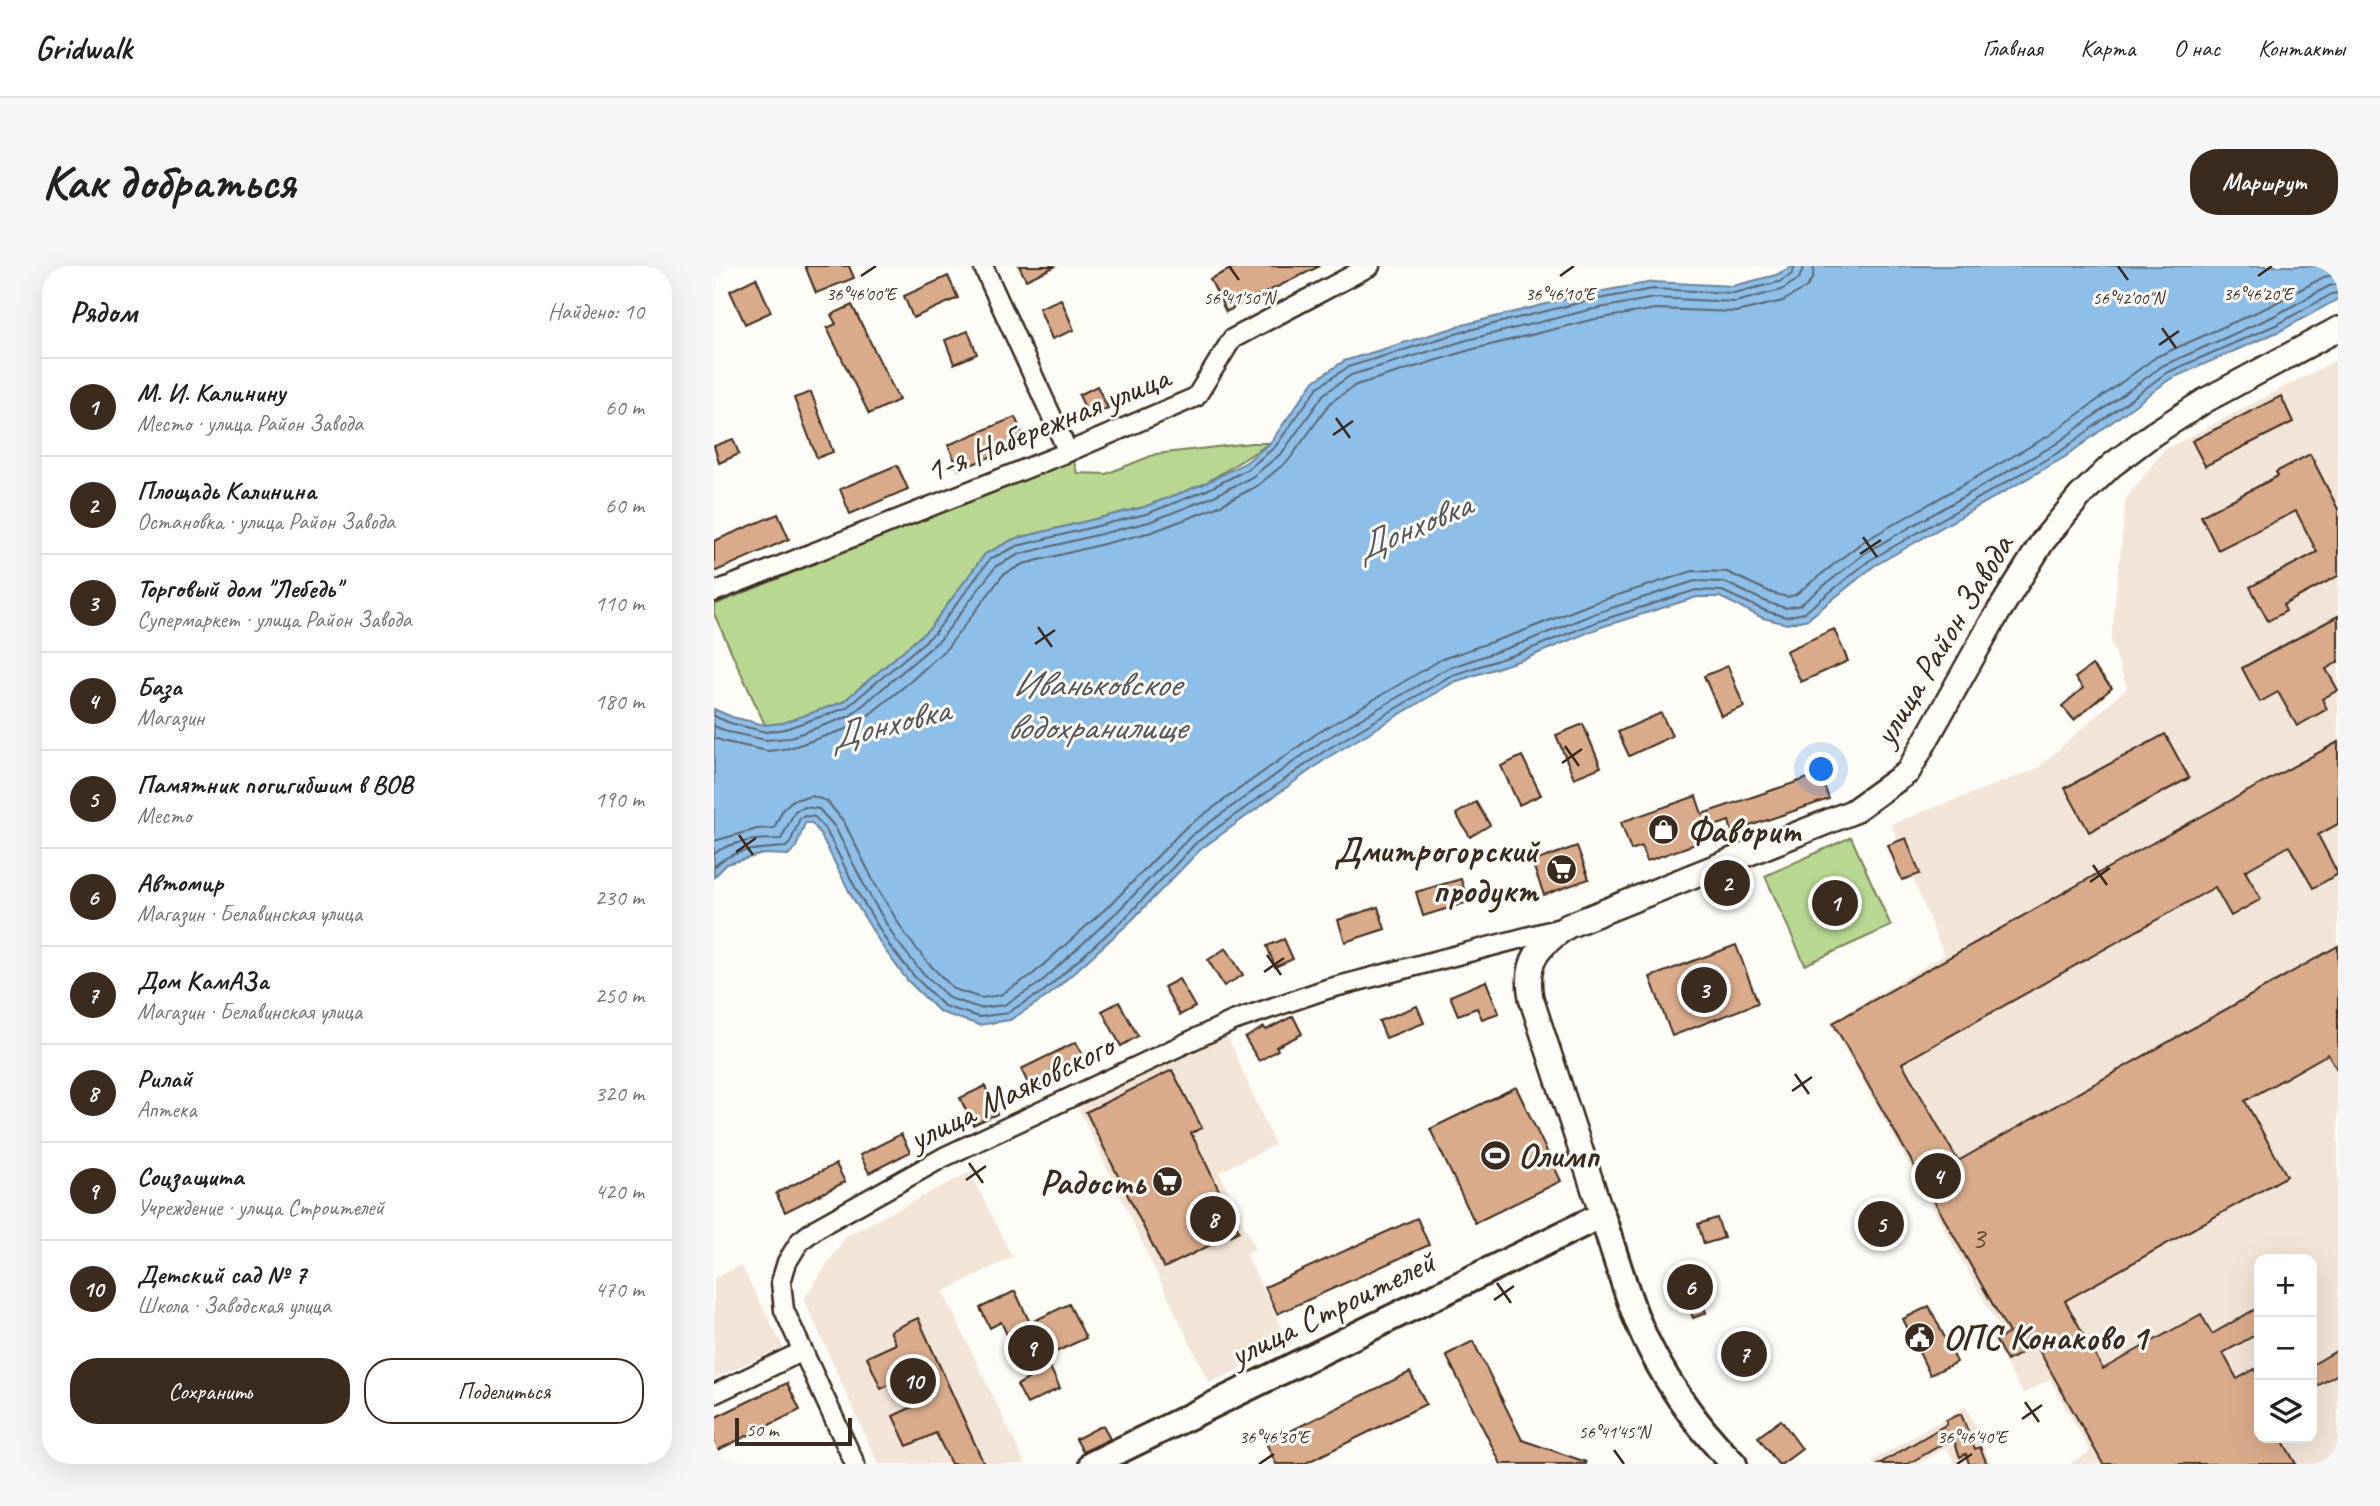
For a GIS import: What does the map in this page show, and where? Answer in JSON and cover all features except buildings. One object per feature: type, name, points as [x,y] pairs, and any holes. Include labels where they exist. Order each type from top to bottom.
[{"type":"main road","name":"улица Строителей","points":[[1092,1464],[1602,1215]]},
{"type":"main road","points":[[1602,1215],[1639,1324],[1664,1372],[1693,1415],[1734,1464]]},
{"type":"street","points":[[983,266],[1068,452]]},
{"type":"street","name":"1-я Набережная улица","points":[[714,592],[1068,452],[1196,397],[1232,339],[1370,266]]},
{"type":"street","name":"улица Район Завода","points":[[1327,989],[1568,926],[1852,812],[1908,772],[1991,624],[2043,541],[2080,496],[2112,465],[2153,434],[2206,400],[2338,329]]},
{"type":"street","points":[[1568,926],[1549,939],[1535,955],[1529,975],[1529,987],[1541,1034],[1602,1215]]},
{"type":"street","name":"улица Маяковского","points":[[803,1351],[785,1310],[781,1282],[787,1262],[800,1241],[817,1228],[944,1157],[1233,1021],[1327,989]]},
{"type":"street","points":[[714,1394],[803,1351],[855,1464]]},
{"type":"shaded area","points":[[2338,359],[2338,1464],[2070,1464],[2090,1451],[2050,1379],[2023,1394],[1991,1337],[2001,1331],[1830,1022],[1944,955],[1891,824],[2037,769],[2127,688],[2111,641],[2126,499],[2164,450]]},
{"type":"shaded area","points":[[1226,1033],[1275,1145],[1219,1172],[1255,1249],[1246,1254],[1290,1346],[1209,1383],[1077,1105]]},
{"type":"shaded area","points":[[970,1172],[1012,1257],[943,1292],[1025,1464],[878,1464],[804,1299],[846,1236]]},
{"type":"shaded area","points":[[741,1266],[783,1347],[714,1378],[714,1278]]},
{"type":"shaded area","points":[[1966,1406],[1991,1464],[1955,1464],[1947,1447],[1918,1464],[1874,1464],[1872,1461]]},
{"type":"green space","points":[[1270,443],[1204,484],[1144,507],[1014,539],[985,554],[930,628],[843,702],[783,723],[765,725],[714,614],[714,605],[1073,458],[1077,473],[1106,474],[1156,454]]},
{"type":"green space","points":[[1851,837],[1891,926],[1805,965],[1765,876]]},
{"type":"water","name":"Иваньковское водохранилище","points":[[1793,266],[2338,266],[2338,299],[2282,330],[2170,379],[2065,457],[1874,566],[1808,619],[1787,624],[1763,618],[1720,597],[1697,597],[1601,627],[1527,658],[1454,682],[1330,756],[1201,849],[1130,922],[1048,996],[1010,1020],[979,1025],[940,1012],[908,981],[884,949],[852,897],[821,835],[812,823],[805,823],[796,847],[788,855],[763,854],[727,864],[714,877],[714,709],[732,717],[765,725],[783,723],[843,702],[930,628],[985,554],[1014,539],[1144,507],[1204,484],[1245,463],[1270,443],[1313,382],[1344,361],[1463,325],[1586,294],[1653,282],[1733,286],[1776,275]]},
{"type":"place","name":"Фаворит","points":[[1664,830]]},
{"type":"place","name":"Дмитрогорский продукт","points":[[1561,870]]},
{"type":"place","name":"Площадь Калинина","points":[[1727,883]]},
{"type":"place","name":"М. И. Калинину","points":[[1835,903]]},
{"type":"place","name":"Торговый дом \"Лебедь\"","points":[[1704,990]]},
{"type":"place","name":"Олимп","points":[[1495,1155]]},
{"type":"place","name":"База","points":[[1938,1176]]},
{"type":"place","name":"Радость","points":[[1168,1182]]},
{"type":"place","name":"Рилай","points":[[1213,1219]]},
{"type":"place","name":"Памятник погигибшим в ВОВ","points":[[1881,1224]]},
{"type":"place","name":"Автомир","points":[[1690,1287]]},
{"type":"place","name":"ОПС Конаково 1","points":[[1920,1337]]},
{"type":"place","name":"Соцзащита","points":[[1031,1348]]},
{"type":"place","name":"Дом КамАЗа","points":[[1744,1354]]},
{"type":"place","name":"Детский сад № 7","points":[[913,1381]]},
{"type":"water label","name":"Донховка","points":[[1413,526]]},
{"type":"water label","name":"Донховка","points":[[889,723]]}]
